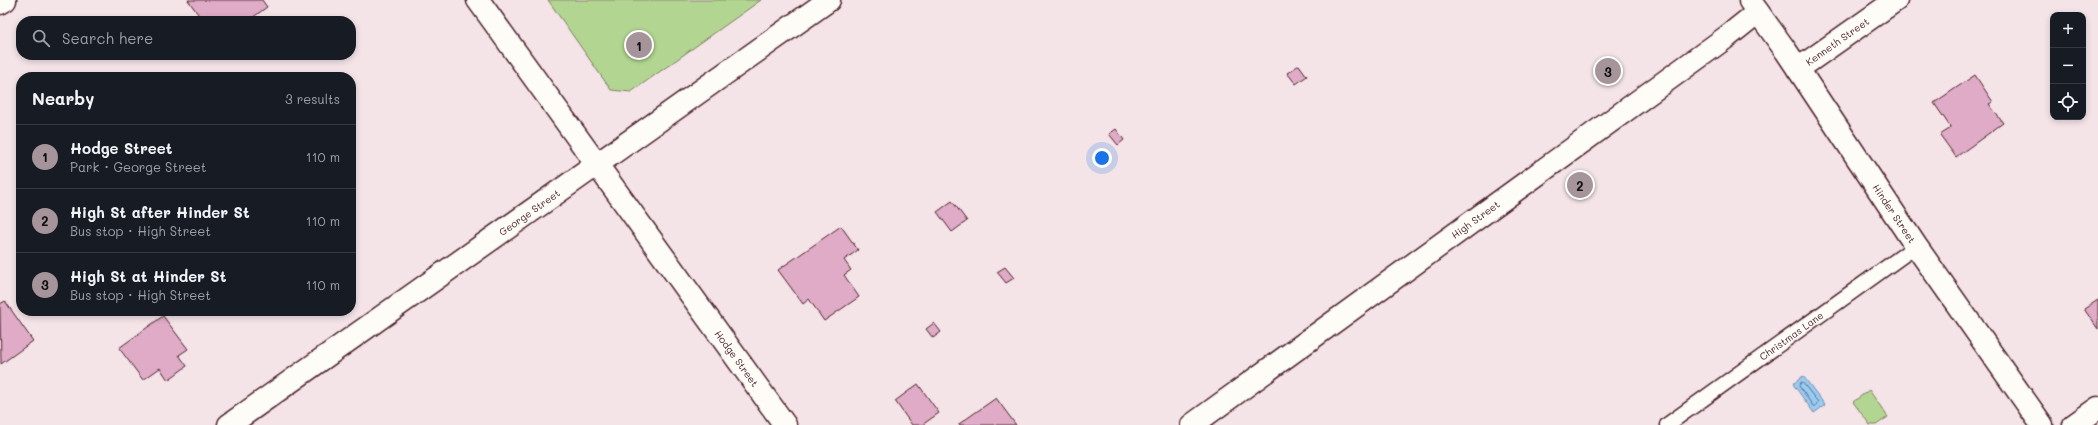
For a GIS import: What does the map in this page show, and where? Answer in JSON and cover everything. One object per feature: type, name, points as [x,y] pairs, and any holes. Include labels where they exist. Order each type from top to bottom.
[{"type":"street","points":[[0,3],[5,0]]},
{"type":"street","name":"Hodge Street","points":[[478,0],[785,425]]},
{"type":"street","name":"George Street","points":[[229,425],[829,0]]},
{"type":"street","name":"Kenneth Street","points":[[1798,69],[1896,0]]},
{"type":"street","name":"Hinder Street","points":[[1754,6],[1798,69],[1916,246],[2042,425]]},
{"type":"street","name":"High Street","points":[[1192,425],[1722,41],[1754,6]]},
{"type":"street","points":[[2074,425],[2098,408]]},
{"type":"lane","name":"Christmas Lane","points":[[1667,425],[1916,246]]},
{"type":"green space","points":[[548,0],[761,0],[631,92],[611,90]]},
{"type":"green space","points":[[1869,390],[1888,417],[1876,425],[1870,425],[1853,402]]},
{"type":"water","points":[[1803,376],[1825,405],[1814,413],[1793,384]]},
{"type":"building","points":[[188,0],[262,0],[267,7],[255,16],[199,16]]},
{"type":"building","points":[[1299,65],[1307,76],[1296,84],[1287,73]]},
{"type":"building","points":[[1975,75],[1993,102],[1989,104],[2003,123],[1956,157],[1940,135],[1951,128],[1934,103]]},
{"type":"building","points":[[1116,129],[1124,140],[1118,145],[1109,134]]},
{"type":"building","points":[[952,201],[967,221],[952,232],[937,212]]},
{"type":"building","points":[[841,226],[858,250],[844,260],[851,270],[844,275],[859,297],[824,321],[809,299],[803,304],[778,270]]},
{"type":"building","points":[[1005,267],[1014,278],[1006,283],[997,272]]},
{"type":"building","points":[[2098,300],[2098,329],[2084,309]]},
{"type":"building","points":[[5,301],[33,341],[1,364],[0,304]]},
{"type":"building","points":[[163,316],[188,349],[179,355],[187,366],[168,380],[160,368],[143,380],[119,348]]},
{"type":"building","points":[[934,323],[941,332],[933,338],[926,329]]},
{"type":"building","points":[[918,384],[939,413],[922,425],[912,425],[895,401]]},
{"type":"building","points":[[996,398],[1016,425],[959,425],[959,424]]},
{"type":"place","name":"Hodge Street","points":[[639,45]]},
{"type":"place","name":"High St at Hinder St","points":[[1608,71]]},
{"type":"place","name":"High St after Hinder St","points":[[1580,185]]}]
